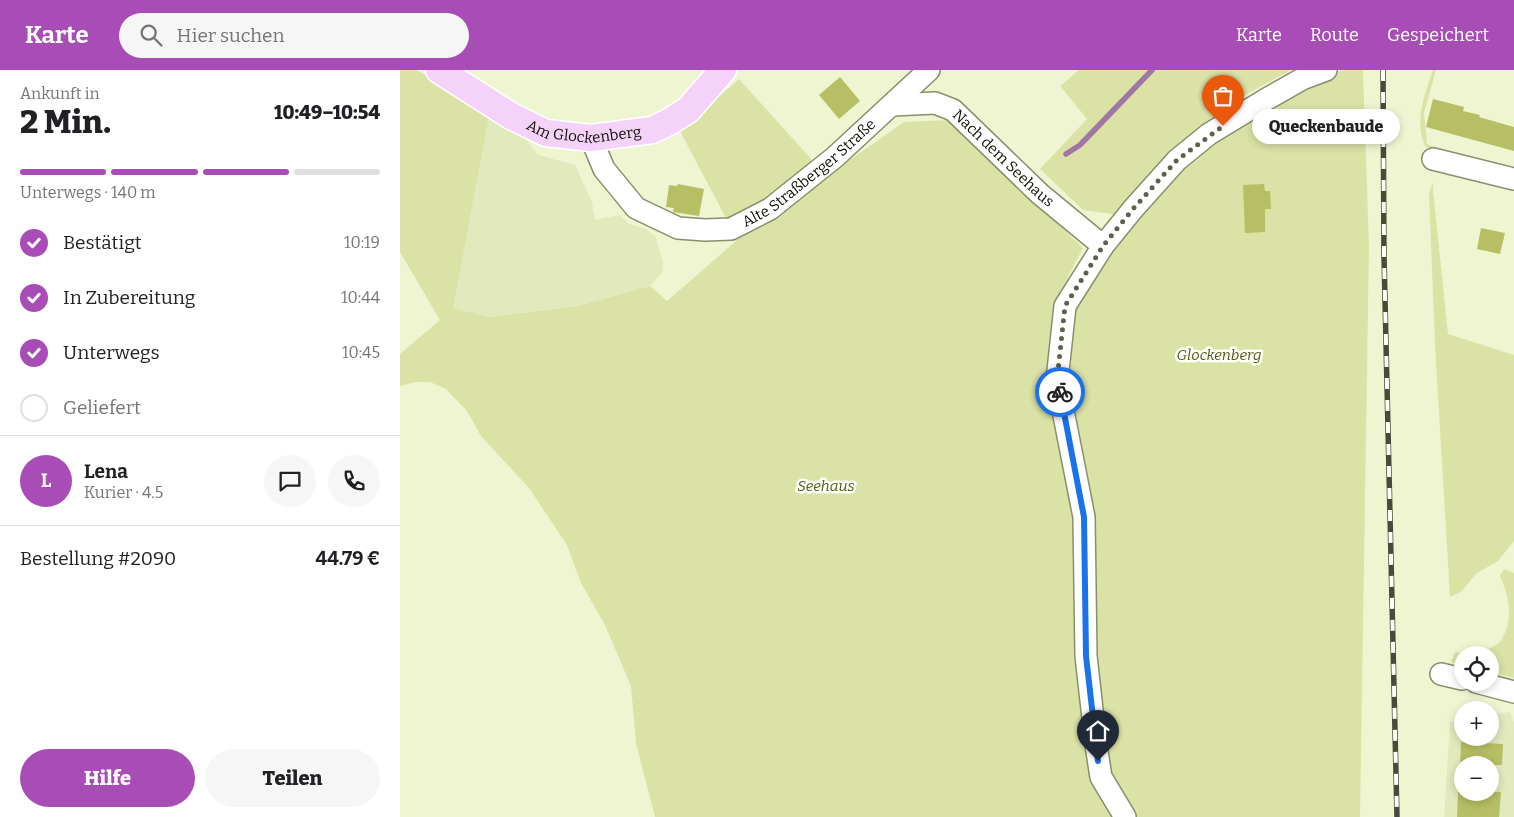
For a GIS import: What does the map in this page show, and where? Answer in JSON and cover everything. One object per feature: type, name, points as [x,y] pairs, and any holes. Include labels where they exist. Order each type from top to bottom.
[{"type":"main road","name":"Am Glockenberg","points":[[439,70],[511,116],[546,133],[592,138],[652,130],[669,122],[688,110],[723,70]]},
{"type":"street","name":"Alte Straßberger Straße","points":[[592,138],[604,169],[636,208],[678,228],[731,229],[770,209],[834,157],[929,70]]},
{"type":"street","points":[[1125,817],[1101,777],[1096,746],[1086,656],[1084,517],[1057,380],[1065,306],[1103,246],[1171,167],[1209,134],[1302,79],[1326,70]]},
{"type":"street","name":"Nach dem Seehaus","points":[[893,105],[935,103],[953,110],[1040,194],[1103,246]]},
{"type":"street","points":[[1433,159],[1514,179]]},
{"type":"street","points":[[1441,674],[1454,677]]},
{"type":"street","points":[[1499,688],[1514,692]]},
{"type":"shaded area","points":[[489,116],[525,138],[538,155],[575,165],[592,202],[595,220],[620,215],[629,224],[646,229],[656,237],[663,263],[662,273],[650,286],[578,306],[489,317],[452,308]]},
{"type":"shaded area","points":[[1510,712],[1514,722],[1514,817],[1444,817],[1450,722],[1454,721],[1454,746],[1499,746],[1499,714]]},
{"type":"green space","name":"Seehaus","points":[[400,70],[416,70],[426,75],[489,116],[453,308],[489,317],[578,306],[650,286],[667,301],[744,234],[904,122],[950,120],[1083,248],[1056,300],[1054,355],[1116,817],[655,817],[636,743],[631,686],[605,625],[581,583],[567,545],[529,488],[481,436],[467,411],[446,389],[430,382],[415,382],[400,386],[400,354],[440,320],[400,252]]},
{"type":"green space","points":[[1079,70],[1291,70],[1232,102],[1234,109],[1119,215],[1083,210],[1040,169],[1087,119],[1060,86]]},
{"type":"green space","name":"Glockenberg","points":[[1345,70],[1363,70],[1369,246],[1360,817],[1132,817],[1108,775],[1092,663],[1088,495],[1067,354],[1071,306],[1183,158],[1331,73]]},
{"type":"green space","points":[[1433,70],[1436,70],[1424,113],[1427,144],[1435,147],[1431,149],[1425,146],[1420,127],[1424,98]]},
{"type":"green space","points":[[739,79],[812,160],[779,193],[728,222],[680,131]]},
{"type":"green space","points":[[1434,182],[1433,190],[1448,334],[1514,355],[1514,541],[1498,561],[1477,573],[1461,592],[1450,597],[1435,345],[1429,195]]},
{"type":"green space","points":[[1504,569],[1514,573],[1514,678],[1499,674],[1499,646],[1494,646],[1500,642],[1509,618],[1508,601],[1500,576]]},
{"type":"building","points":[[840,77],[860,101],[839,119],[819,95]]},
{"type":"building","points":[[1433,99],[1464,107],[1463,111],[1514,127],[1514,151],[1426,127]]},
{"type":"building","points":[[678,184],[704,189],[699,216],[673,212],[674,208],[666,207],[669,185],[677,186]]},
{"type":"building","points":[[1264,184],[1265,191],[1270,191],[1271,209],[1265,209],[1265,232],[1245,233],[1243,185]]},
{"type":"building","points":[[1481,228],[1505,233],[1500,254],[1477,249]]},
{"type":"building","points":[[1499,744],[1503,744],[1502,765],[1499,765],[1499,756],[1460,756],[1461,746],[1499,746]]},
{"type":"building","points":[[1499,792],[1501,792],[1499,817],[1457,817],[1458,801],[1499,801]]},
{"type":"waterway","points":[[1066,154],[1080,145],[1152,70]]},
{"type":"railway","points":[[1383,70],[1384,256],[1397,817]]},
{"type":"way so far","points":[[1060,392],[1057,380],[1065,306],[1103,246],[1152,187],[1177,160],[1209,134],[1223,126]]},
{"type":"place","name":"Queckenbaude","points":[[1223,126]]},
{"type":"route","points":[[1060,392],[1084,517],[1086,656],[1098,761]]}]
